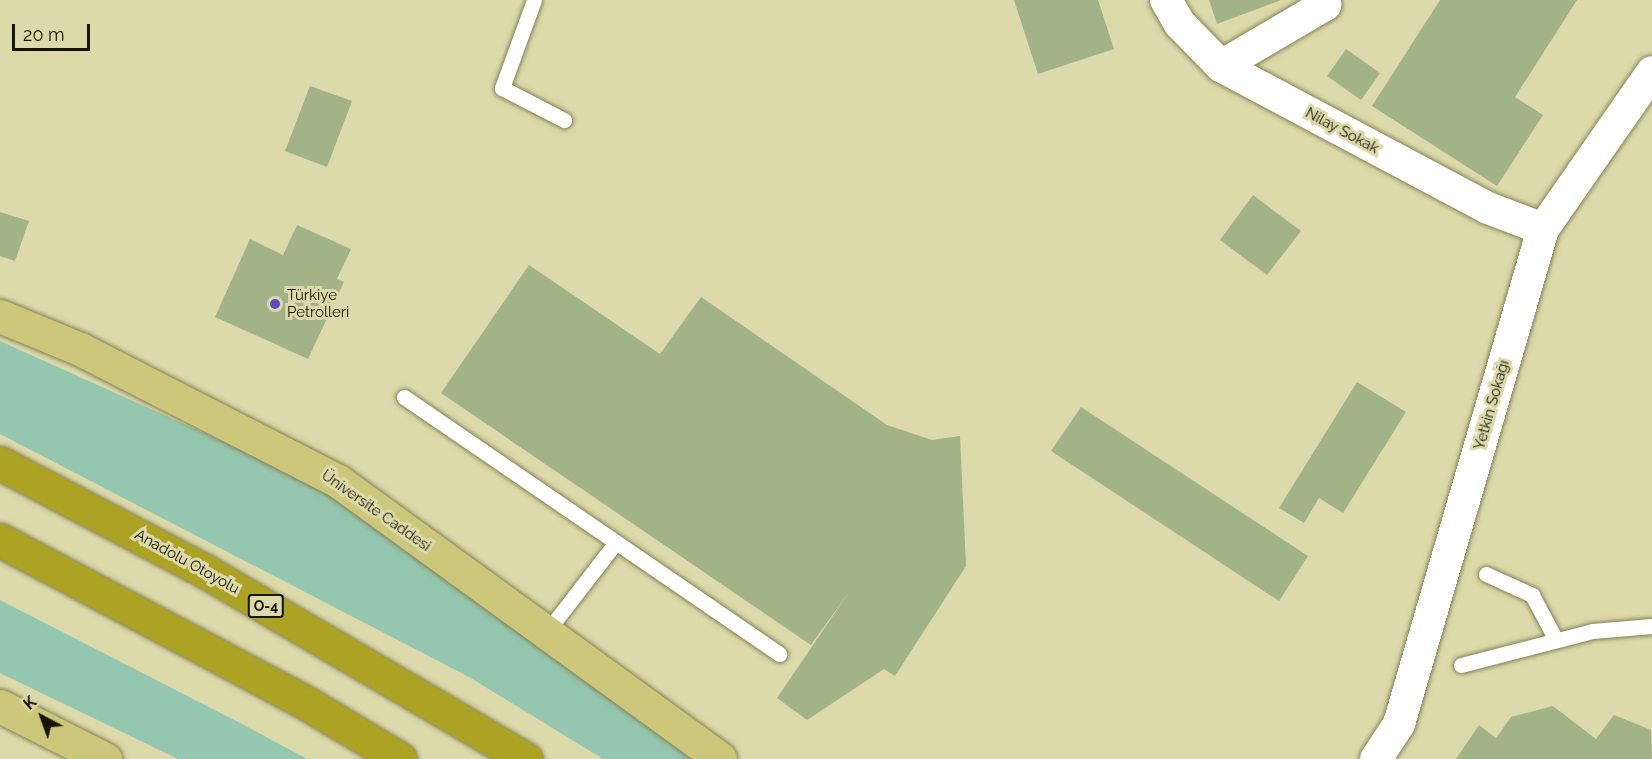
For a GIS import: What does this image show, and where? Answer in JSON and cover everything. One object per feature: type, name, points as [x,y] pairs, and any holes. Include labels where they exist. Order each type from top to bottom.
[{"type":"highway","name":"Anadolu Otoyolu","points":[[0,463],[205,571],[526,759]]},
{"type":"highway","points":[[0,540],[308,704],[400,759]]},
{"type":"main road","name":"Üniversite Caddesi","points":[[0,316],[80,349],[338,481],[545,634],[720,759]]},
{"type":"main road","points":[[0,706],[105,759]]},
{"type":"street","name":"Nilay Sokak","points":[[1166,0],[1180,24],[1221,66],[1488,208],[1543,229]]},
{"type":"street","points":[[1221,66],[1325,5],[1324,0]]},
{"type":"street","name":"Yetkin Sokağı","points":[[1376,759],[1399,724],[1543,229],[1652,72]]},
{"type":"lane","points":[[534,0],[502,88],[564,120]]},
{"type":"lane","points":[[404,397],[779,654]]},
{"type":"lane","points":[[545,634],[616,542]]},
{"type":"lane","points":[[1486,574],[1532,595],[1556,640]]},
{"type":"lane","points":[[1461,665],[1556,640],[1652,626]]},
{"type":"green space","points":[[0,341],[310,481],[692,759],[603,759],[469,677],[0,434]]},
{"type":"green space","points":[[0,600],[307,759],[178,759],[0,673]]},
{"type":"building","points":[[1014,0],[1098,0],[1114,49],[1038,74]]},
{"type":"building","points":[[1209,0],[1281,0],[1217,24]]},
{"type":"building","points":[[1440,0],[1577,0],[1515,97],[1543,115],[1497,186],[1372,106]]},
{"type":"building","points":[[1346,49],[1380,73],[1361,100],[1327,76]]},
{"type":"building","points":[[310,86],[352,101],[327,167],[285,151]]},
{"type":"building","points":[[1253,195],[1301,231],[1267,275],[1220,240]]},
{"type":"building","points":[[0,212],[29,221],[15,261],[0,256]]},
{"type":"building","points":[[297,225],[351,249],[337,279],[344,282],[308,359],[215,317],[250,239],[283,255]]},
{"type":"building","points":[[529,265],[660,354],[701,297],[887,425],[932,440],[960,436],[966,566],[895,676],[884,669],[807,720],[777,698],[849,592],[811,645],[441,393]]},
{"type":"building","points":[[1357,382],[1406,412],[1343,513],[1319,498],[1304,523],[1279,508]]},
{"type":"building","points":[[1081,407],[1308,556],[1279,601],[1051,451]]},
{"type":"building","points":[[1553,706],[1596,739],[1614,715],[1651,730],[1652,759],[1456,759],[1479,725],[1496,738],[1511,717]]},
{"type":"place","name":"Türkiye Petrolleri","points":[[275,304]]}]
